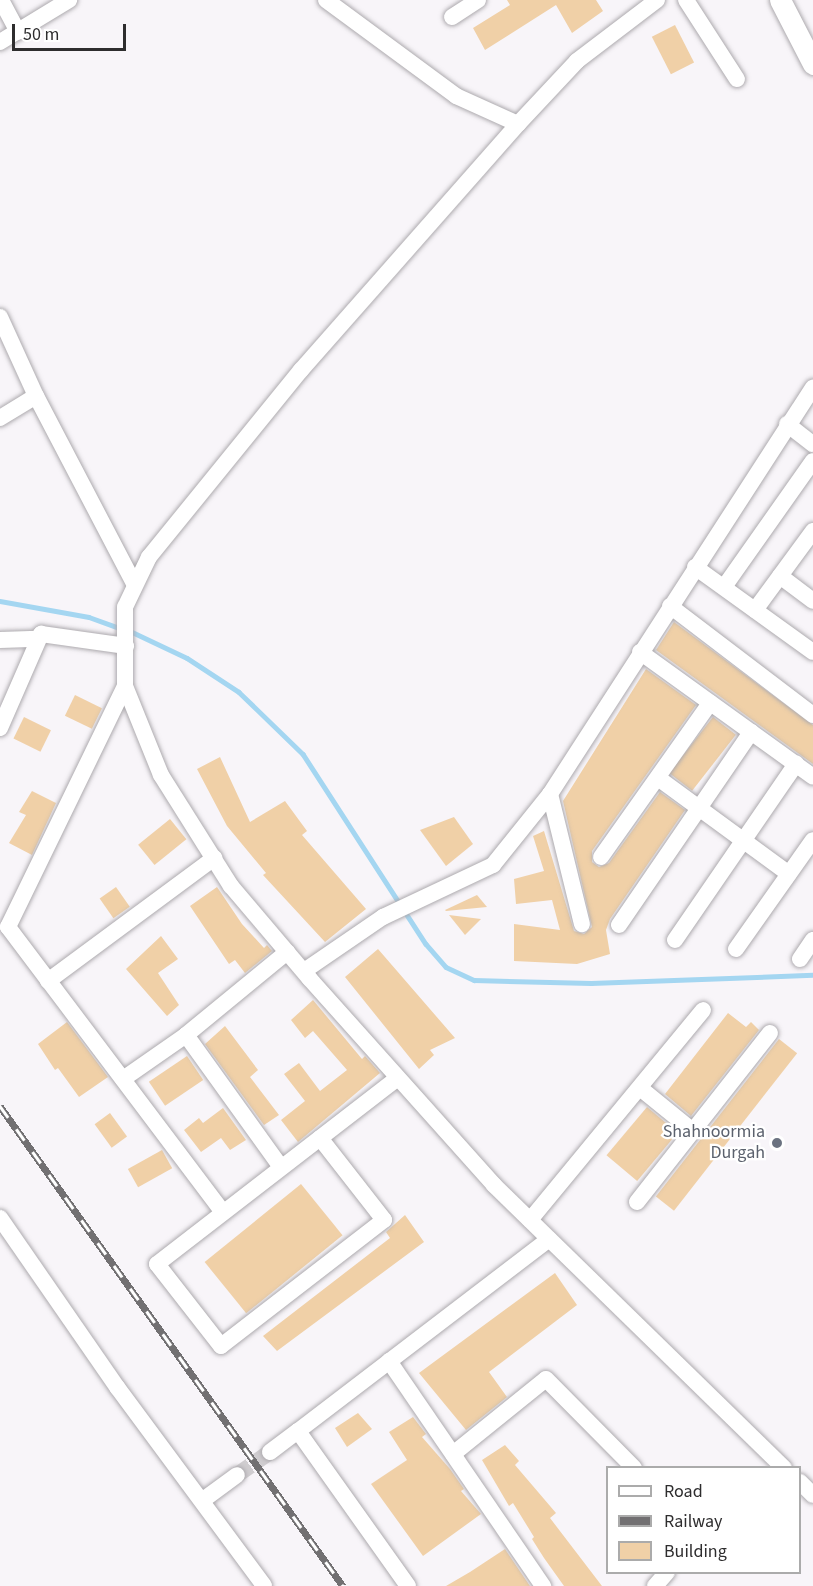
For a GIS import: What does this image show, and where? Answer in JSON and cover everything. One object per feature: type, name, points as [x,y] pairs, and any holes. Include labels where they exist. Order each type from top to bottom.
[{"type":"street","points":[[1,0],[18,32]]},
{"type":"street","points":[[0,42],[69,0]]},
{"type":"street","points":[[326,0],[456,96],[518,124]]},
{"type":"street","points":[[453,17],[478,0]]},
{"type":"street","points":[[657,0],[577,61],[518,124],[301,370],[149,557],[125,607],[125,686],[161,775],[231,886],[398,1078],[530,1220],[774,1464]]},
{"type":"street","points":[[686,0],[737,80]]},
{"type":"street","points":[[780,0],[810,53]]},
{"type":"street","points":[[2,328],[135,585]]},
{"type":"street","points":[[304,971],[383,917],[427,893],[493,865],[550,794],[787,424],[813,388]]},
{"type":"street","points":[[0,418],[36,396]]},
{"type":"street","points":[[787,424],[813,444]]},
{"type":"street","points":[[724,587],[813,461]]},
{"type":"street","points":[[755,610],[780,576],[808,549],[813,531]]},
{"type":"street","points":[[695,567],[813,651]]},
{"type":"street","points":[[780,576],[813,601]]},
{"type":"street","points":[[670,606],[813,715]]},
{"type":"street","points":[[0,728],[38,639],[47,632],[126,643]]},
{"type":"street","points":[[0,640],[38,639]]},
{"type":"street","points":[[640,652],[813,777]]},
{"type":"street","points":[[125,686],[8,927],[223,1212]]},
{"type":"street","points":[[601,857],[710,703]]},
{"type":"street","points":[[619,925],[751,732]]},
{"type":"street","points":[[675,940],[796,764]]},
{"type":"street","points":[[658,778],[789,874]]},
{"type":"street","points":[[550,794],[582,924]]},
{"type":"street","points":[[736,949],[813,840]]},
{"type":"street","points":[[48,981],[214,858]]},
{"type":"street","points":[[800,959],[813,940]]},
{"type":"street","points":[[123,1079],[186,1035],[287,952]]},
{"type":"street","points":[[530,1220],[704,1010]]},
{"type":"street","points":[[637,1202],[770,1033]]},
{"type":"street","points":[[186,1035],[281,1167]]},
{"type":"street","points":[[320,1138],[384,1220],[221,1346],[157,1264],[281,1167],[398,1078]]},
{"type":"street","points":[[640,1088],[693,1131]]},
{"type":"street","points":[[0,1218],[117,1387],[203,1500],[264,1586]]},
{"type":"street","points":[[270,1452],[549,1239]]},
{"type":"street","points":[[389,1361],[543,1586]]},
{"type":"street","points":[[453,1454],[546,1379],[633,1466]]},
{"type":"street","points":[[297,1431],[408,1586]]},
{"type":"street","points":[[203,1500],[237,1475]]},
{"type":"street","points":[[801,1483],[813,1496]]},
{"type":"street","points":[[655,1586],[665,1574]]},
{"type":"building","points":[[507,0],[596,0],[603,11],[572,33],[556,5],[485,50],[473,28],[510,5]]},
{"type":"building","points":[[675,25],[694,62],[671,74],[652,37]]},
{"type":"building","points":[[674,622],[813,725],[813,764],[656,650]]},
{"type":"building","points":[[646,669],[696,705],[592,851],[592,862],[599,867],[609,863],[660,792],[685,810],[610,919],[606,930],[610,954],[577,964],[514,961],[514,924],[560,930],[552,900],[516,904],[514,879],[544,871],[533,836],[544,831],[574,931],[584,934],[592,927],[563,801]]},
{"type":"building","points":[[75,695],[102,708],[92,729],[65,716]]},
{"type":"building","points":[[24,717],[51,730],[40,752],[13,739]]},
{"type":"building","points":[[713,717],[736,735],[692,791],[669,773]]},
{"type":"building","points":[[220,757],[250,822],[285,801],[307,831],[302,835],[366,909],[325,942],[263,875],[266,873],[227,826],[197,769]]},
{"type":"building","points":[[32,791],[56,803],[32,855],[9,843],[26,815],[19,812]]},
{"type":"building","points":[[454,817],[473,844],[446,866],[420,830]]},
{"type":"building","points":[[170,819],[186,839],[154,865],[138,845]]},
{"type":"building","points":[[116,887],[130,907],[113,918],[100,898]]},
{"type":"building","points":[[217,887],[242,924],[264,948],[267,945],[272,951],[245,973],[235,960],[229,964],[190,906]]},
{"type":"building","points":[[477,895],[487,907],[445,910]]},
{"type":"building","points":[[449,915],[481,919],[465,935]]},
{"type":"building","points":[[161,936],[178,959],[158,973],[179,1005],[167,1016],[126,969]]},
{"type":"building","points":[[378,949],[455,1038],[430,1050],[434,1055],[419,1069],[345,977]]},
{"type":"building","points":[[313,1000],[362,1059],[365,1056],[380,1073],[298,1142],[281,1120],[305,1101],[284,1074],[299,1063],[320,1091],[347,1070],[313,1031],[305,1038],[291,1020]]},
{"type":"building","points":[[728,1013],[746,1027],[751,1022],[759,1030],[691,1116],[665,1094]]},
{"type":"building","points":[[67,1022],[108,1077],[79,1097],[58,1068],[55,1070],[38,1044]]},
{"type":"building","points":[[225,1026],[258,1070],[250,1077],[279,1115],[264,1125],[205,1044]]},
{"type":"building","points":[[779,1039],[797,1053],[674,1211],[656,1197]]},
{"type":"building","points":[[187,1056],[203,1080],[165,1106],[149,1082]]},
{"type":"building","points":[[647,1107],[678,1133],[637,1181],[607,1155]]},
{"type":"building","points":[[223,1108],[246,1140],[230,1150],[221,1138],[201,1152],[184,1130],[199,1118],[203,1123]]},
{"type":"building","points":[[110,1113],[127,1136],[112,1148],[95,1124]]},
{"type":"building","points":[[162,1150],[172,1168],[138,1187],[128,1169]]},
{"type":"building","points":[[301,1184],[343,1235],[246,1313],[205,1262]]},
{"type":"building","points":[[405,1215],[424,1242],[277,1351],[263,1336],[390,1238],[386,1232]]},
{"type":"building","points":[[555,1273],[577,1305],[489,1372],[507,1397],[466,1430],[419,1373]]},
{"type":"building","points":[[358,1413],[372,1429],[347,1447],[335,1428]]},
{"type":"building","points":[[413,1417],[426,1434],[422,1437],[450,1469],[464,1489],[461,1491],[481,1514],[423,1556],[371,1484],[407,1460],[389,1432]]},
{"type":"building","points":[[505,1445],[519,1461],[515,1465],[556,1513],[550,1518],[602,1586],[564,1586],[544,1558],[513,1503],[509,1506],[482,1460]]},
{"type":"building","points":[[505,1549],[530,1586],[446,1586],[470,1572]]},
{"type":"waterway","points":[[0,601],[89,617],[120,628]]},
{"type":"waterway","points":[[128,630],[187,658],[239,692],[303,754],[426,944],[446,967],[474,980],[591,983],[813,975]]},
{"type":"tunnel","points":[[237,1475],[270,1452]]},
{"type":"railway","points":[[0,1106],[343,1586]]},
{"type":"place","name":"Shahnoormia Durgah","points":[[777,1143]]}]
